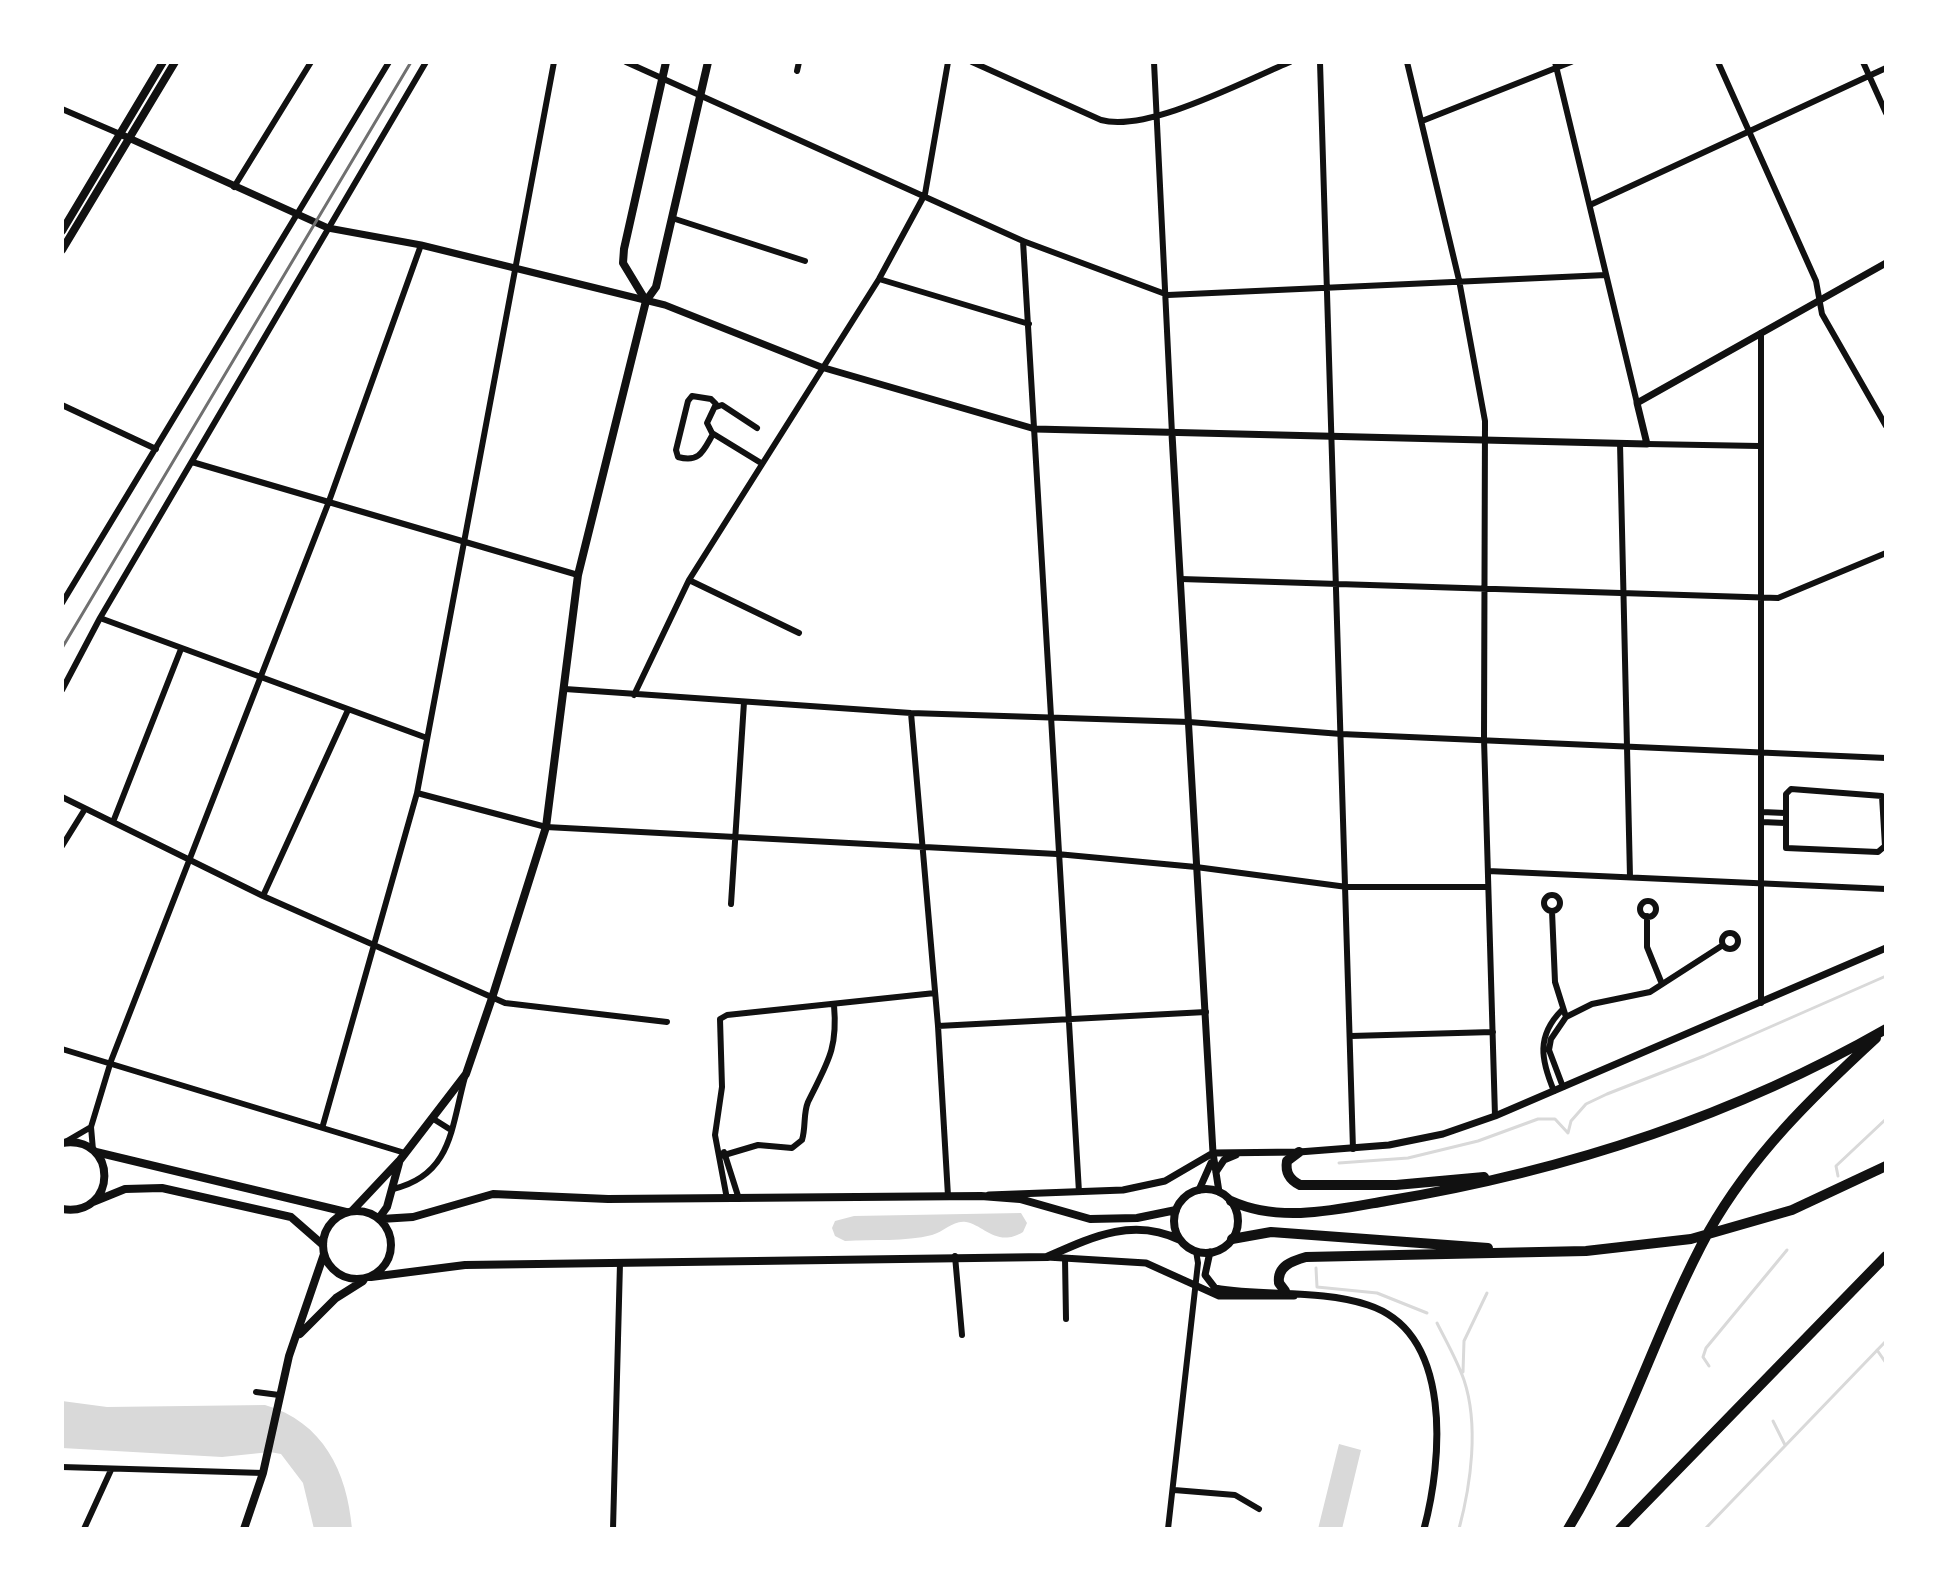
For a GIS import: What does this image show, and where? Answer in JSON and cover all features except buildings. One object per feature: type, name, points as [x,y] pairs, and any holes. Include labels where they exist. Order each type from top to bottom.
[{"type":"highway","points":[[1231,1201],[1262,1213],[1327,1211],[1480,1184],[1530,1171],[1679,1125],[1745,1098],[1884,1030]]},
{"type":"highway","points":[[1568,1529],[1602,1470],[1697,1254],[1726,1204],[1793,1116],[1884,1030]]},
{"type":"highway","points":[[1299,1152],[1287,1161],[1289,1176],[1300,1185],[1328,1188],[1396,1185],[1530,1171]]},
{"type":"highway","points":[[1285,1291],[1279,1283],[1281,1271],[1289,1263],[1306,1257],[1638,1247],[1734,1229],[1792,1210],[1886,1166]]},
{"type":"highway","points":[[1232,1239],[1271,1232],[1534,1252]]},
{"type":"highway","points":[[1620,1529],[1886,1256]]},
{"type":"main road","points":[[62,250],[163,62]]},
{"type":"main road","points":[[62,231],[175,62]]},
{"type":"main road","points":[[646,301],[623,263],[624,249],[666,62]]},
{"type":"main road","points":[[244,1529],[263,1473],[278,1400],[330,1224],[349,1211],[402,1156],[466,1074],[492,998],[546,827],[578,575],[646,301],[656,287],[708,62]]},
{"type":"main road","points":[[64,1142],[380,1219],[413,1217],[493,1194],[608,1199],[981,1196],[1020,1199],[1090,1219],[1137,1218],[1176,1210]]},
{"type":"main road","points":[[91,1204],[105,1177],[95,1151]]},
{"type":"main road","points":[[380,1219],[402,1156]]},
{"type":"main road","points":[[63,1209],[91,1204],[136,1187],[162,1188],[291,1217],[324,1250],[340,1274],[368,1278],[465,1265],[1047,1257],[1122,1229],[1164,1232],[1196,1251],[1210,1252],[1232,1239],[1237,1216],[1231,1201],[1219,1192],[1199,1190],[1184,1197],[1176,1210],[1174,1226],[1180,1240]]},
{"type":"main road","points":[[295,1340],[320,1311],[384,1266],[391,1251],[390,1235],[380,1219]]},
{"type":"street","points":[[234,187],[311,62]]},
{"type":"street","points":[[62,603],[389,62]]},
{"type":"street","points":[[62,690],[100,618],[426,62]]},
{"type":"street","points":[[323,1125],[417,793],[554,62]]},
{"type":"street","points":[[626,62],[925,194],[1023,241],[1168,295],[1606,275]]},
{"type":"street","points":[[797,71],[799,62]]},
{"type":"street","points":[[634,695],[689,580],[879,279],[925,194],[948,62]]},
{"type":"street","points":[[972,62],[1101,120],[1123,123],[1157,116],[1290,62]]},
{"type":"street","points":[[1154,62],[1196,867],[1213,1153],[1219,1192]]},
{"type":"street","points":[[1320,62],[1334,435],[1353,1149]]},
{"type":"street","points":[[1407,62],[1459,280],[1485,421],[1484,739],[1495,1116]]},
{"type":"street","points":[[1422,121],[1556,64],[1571,62]]},
{"type":"street","points":[[1718,62],[1816,281],[1822,314],[1886,426]]},
{"type":"street","points":[[1863,62],[1886,113]]},
{"type":"street","points":[[1556,64],[1647,444]]},
{"type":"street","points":[[1590,205],[1886,68]]},
{"type":"street","points":[[62,109],[328,228],[421,245],[665,305],[821,367],[1035,429],[1759,446]]},
{"type":"street","points":[[672,218],[805,261]]},
{"type":"street","points":[[1023,241],[1048,718],[1079,1192]]},
{"type":"street","points":[[95,1151],[91,1127],[111,1061],[328,504],[421,245]]},
{"type":"street","points":[[1637,403],[1886,263]]},
{"type":"street","points":[[879,279],[1029,324]]},
{"type":"street","points":[[1761,333],[1761,1003]]},
{"type":"street","points":[[713,434],[695,460],[676,454],[690,398],[711,399],[716,407]]},
{"type":"street","points":[[62,405],[156,449]]},
{"type":"street","points":[[757,428],[722,405],[716,407],[707,423],[713,434],[761,463]]},
{"type":"street","points":[[1620,443],[1630,877]]},
{"type":"street","points":[[192,462],[578,575]]},
{"type":"street","points":[[1181,579],[1778,598],[1886,553]]},
{"type":"street","points":[[689,580],[799,633]]},
{"type":"street","points":[[100,618],[259,679],[427,738]]},
{"type":"street","points":[[113,822],[181,649]]},
{"type":"street","points":[[565,689],[911,713],[1189,722],[1341,734],[1763,750],[1886,758]]},
{"type":"street","points":[[731,904],[744,702]]},
{"type":"street","points":[[263,896],[348,710]]},
{"type":"street","points":[[911,713],[938,1026],[948,1196]]},
{"type":"street","points":[[1791,789],[1874,793],[1885,802],[1885,846],[1878,852],[1786,848],[1785,823],[1786,794],[1791,789]]},
{"type":"street","points":[[417,793],[546,827],[920,844],[1057,854],[1196,867],[1347,887],[1488,887]]},
{"type":"street","points":[[62,797],[263,896],[505,1003],[667,1022]]},
{"type":"street","points":[[62,846],[85,809]]},
{"type":"street","points":[[1762,812],[1785,813]]},
{"type":"street","points":[[1762,822],[1785,823]]},
{"type":"street","points":[[1488,871],[1886,889]]},
{"type":"street","points":[[1552,911],[1553,972],[1564,1013],[1549,1050],[1563,1087]]},
{"type":"street","points":[[1647,916],[1647,947],[1662,984]]},
{"type":"street","points":[[1554,1091],[1543,1064],[1542,1049],[1546,1029],[1564,1013],[1592,1004],[1639,996],[1723,945]]},
{"type":"street","points":[[981,1196],[1004,1192],[1123,1190],[1165,1181],[1213,1153],[1353,1149],[1421,1139],[1495,1116],[1886,948]]},
{"type":"street","points":[[739,1199],[719,1146],[715,1122],[722,1087],[720,1019],[727,1015],[935,993]]},
{"type":"street","points":[[723,1155],[758,1145],[792,1148],[802,1140],[807,1104],[833,1055],[837,1030],[834,1005]]},
{"type":"street","points":[[938,1026],[1206,1012]]},
{"type":"street","points":[[1351,1036],[1493,1032]]},
{"type":"street","points":[[62,1049],[323,1125],[402,1156]]},
{"type":"street","points":[[393,1189],[416,1182],[432,1171],[451,1130],[466,1074]]},
{"type":"street","points":[[432,1118],[451,1130]]},
{"type":"street","points":[[64,1142],[91,1127]]},
{"type":"street","points":[[1199,1190],[1213,1153]]},
{"type":"street","points":[[1215,1174],[1220,1164],[1239,1153]]},
{"type":"street","points":[[723,1155],[727,1199]]},
{"type":"street","points":[[1168,1529],[1196,1251]]},
{"type":"street","points":[[1194,1286],[1205,1275],[1210,1252]]},
{"type":"street","points":[[955,1256],[962,1335]]},
{"type":"street","points":[[1047,1257],[1146,1263],[1194,1286],[1227,1297],[1305,1295]]},
{"type":"street","points":[[1065,1258],[1066,1319]]},
{"type":"street","points":[[613,1529],[620,1263]]},
{"type":"street","points":[[1205,1275],[1215,1288],[1285,1291],[1369,1305],[1395,1322],[1418,1348],[1429,1370],[1437,1413],[1433,1490],[1424,1529]]},
{"type":"street","points":[[256,1392],[278,1400]]},
{"type":"street","points":[[62,1467],[263,1473]]},
{"type":"street","points":[[84,1529],[111,1470]]},
{"type":"street","points":[[1174,1490],[1235,1495],[1259,1509]]},
{"type":"shaded area","points":[[1021,1213],[1027,1223],[1023,1232],[1006,1238],[966,1222],[932,1235],[900,1239],[845,1241],[835,1236],[832,1228],[835,1221],[854,1216]]},
{"type":"shaded area","points":[[62,1401],[107,1407],[265,1405],[285,1413],[317,1436],[338,1469],[352,1529],[314,1529],[303,1483],[281,1454],[270,1452],[222,1457],[62,1448]]},
{"type":"shaded area","points":[[1339,1444],[1361,1450],[1342,1529],[1318,1529]]},
{"type":"waterway","points":[[1568,1133],[1571,1121],[1586,1104],[1886,976]]},
{"type":"waterway","points":[[1339,1163],[1408,1158],[1478,1141],[1538,1119],[1555,1119],[1568,1133]]},
{"type":"waterway","points":[[1838,1176],[1836,1166],[1886,1119]]},
{"type":"waterway","points":[[1709,1366],[1703,1357],[1706,1348],[1787,1250]]},
{"type":"waterway","points":[[1316,1268],[1317,1287],[1377,1293],[1427,1313]]},
{"type":"waterway","points":[[1463,1372],[1464,1341],[1487,1293]]},
{"type":"waterway","points":[[1437,1323],[1455,1358],[1469,1397],[1472,1454],[1459,1529]]},
{"type":"waterway","points":[[1705,1529],[1886,1341]]},
{"type":"waterway","points":[[1877,1350],[1886,1363]]},
{"type":"waterway","points":[[1773,1421],[1785,1445]]},
{"type":"railway","points":[[62,648],[411,62]]}]
